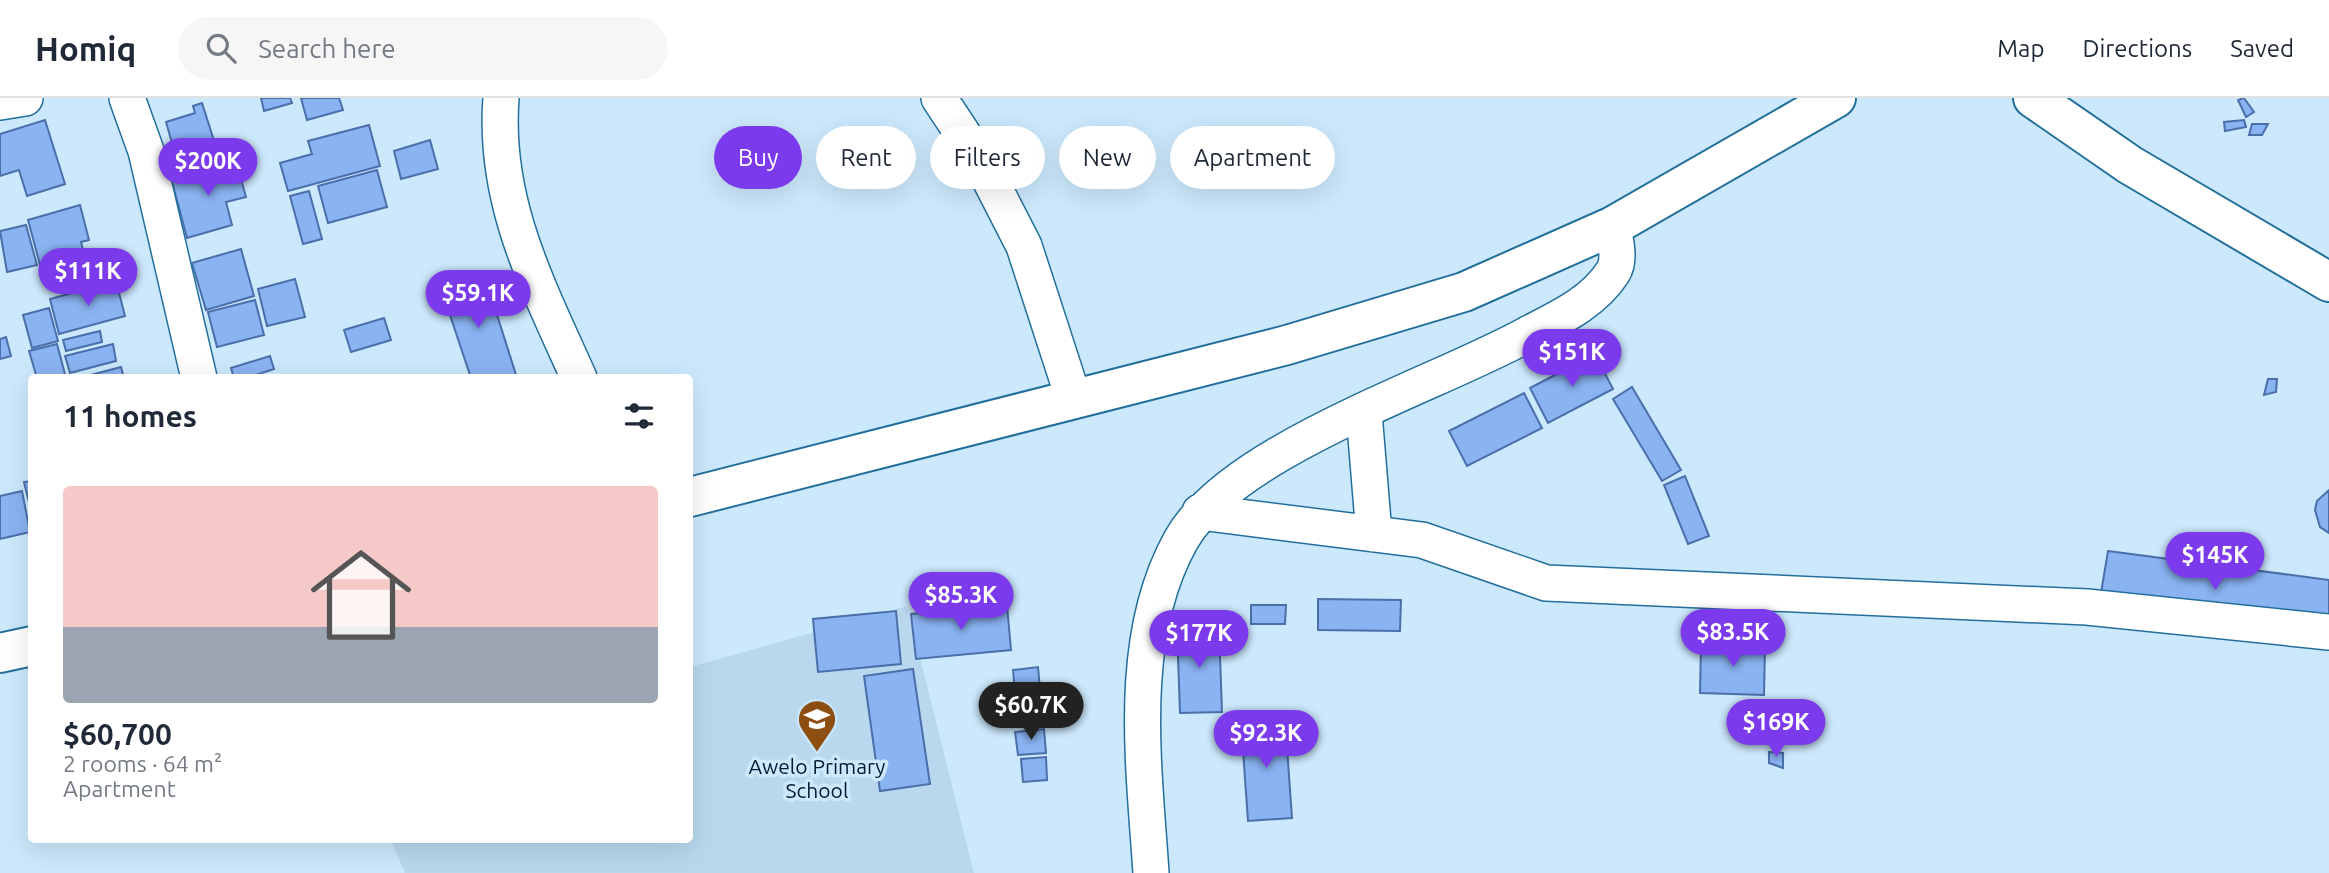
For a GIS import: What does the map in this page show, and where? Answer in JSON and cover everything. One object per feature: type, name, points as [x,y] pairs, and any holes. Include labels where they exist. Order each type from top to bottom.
[{"type":"street","points":[[0,102],[25,98]]},
{"type":"street","points":[[127,98],[146,151],[198,374]]},
{"type":"street","points":[[501,98],[501,147],[510,211],[531,270],[577,374]]},
{"type":"street","points":[[939,98],[980,159],[1024,246],[1074,400]]},
{"type":"street","points":[[696,491],[1074,400],[1287,345],[1464,292],[1613,226],[1836,98]]},
{"type":"street","points":[[2032,98],[2130,165],[2329,282]]},
{"type":"street","points":[[1151,873],[1142,743],[1148,641],[1162,587],[1180,541],[1200,512],[1225,489],[1257,467],[1503,348],[1588,300],[1614,271],[1618,254],[1613,226]]},
{"type":"street","points":[[1364,413],[1374,534]]},
{"type":"street","points":[[1200,512],[1422,540],[1546,583],[2087,607],[2329,632]]},
{"type":"street","points":[[0,653],[28,647]]},
{"type":"shaded area","name":"Awelo Primary School","points":[[907,606],[974,873],[405,873],[392,843],[693,843],[693,666]]},
{"type":"building","points":[[261,98],[290,98],[292,103],[264,111]]},
{"type":"building","points":[[301,98],[339,98],[343,110],[307,120]]},
{"type":"building","points":[[2244,98],[2254,112],[2246,117],[2238,100]]},
{"type":"building","points":[[202,103],[216,147],[205,151],[202,142],[174,150],[166,122],[195,113],[193,106]]},
{"type":"building","points":[[45,120],[65,184],[27,196],[19,170],[0,176],[0,134]]},
{"type":"building","points":[[2244,120],[2246,127],[2225,131],[2224,122]]},
{"type":"building","points":[[2252,124],[2268,124],[2262,135],[2249,135]]},
{"type":"building","points":[[369,125],[380,166],[288,191],[280,163],[312,154],[308,141]]},
{"type":"building","points":[[430,140],[438,169],[401,179],[394,151]]},
{"type":"building","points":[[236,161],[246,197],[226,202],[232,225],[187,238],[171,178]]},
{"type":"building","points":[[377,170],[387,207],[328,223],[318,186]]},
{"type":"building","points":[[309,191],[322,239],[303,244],[290,196]]},
{"type":"building","points":[[80,205],[89,240],[81,242],[87,265],[43,276],[28,220]]},
{"type":"building","points":[[26,225],[37,265],[7,272],[0,231]]},
{"type":"building","points":[[241,249],[254,296],[206,310],[192,263]]},
{"type":"building","points":[[456,276],[460,289],[486,280],[516,374],[470,374],[439,282]]},
{"type":"building","points":[[295,279],[305,317],[267,326],[258,289]]},
{"type":"building","points":[[116,281],[125,316],[59,334],[50,299]]},
{"type":"building","points":[[255,300],[264,335],[217,347],[208,312]]},
{"type":"building","points":[[49,308],[58,341],[32,348],[23,315]]},
{"type":"building","points":[[384,318],[391,340],[351,352],[344,330]]},
{"type":"building","points":[[100,331],[102,342],[66,351],[63,340]]},
{"type":"building","points":[[6,337],[11,356],[0,359],[0,339]]},
{"type":"building","points":[[57,344],[65,374],[36,374],[29,351]]},
{"type":"building","points":[[113,344],[116,361],[70,373],[65,356]]},
{"type":"building","points":[[1595,354],[1613,389],[1548,423],[1530,388]]},
{"type":"building","points":[[270,356],[274,369],[258,374],[233,374],[231,368]]},
{"type":"building","points":[[121,367],[123,374],[94,374]]},
{"type":"building","points":[[2268,379],[2277,379],[2276,392],[2264,395]]},
{"type":"building","points":[[1632,387],[1681,470],[1662,481],[1613,399]]},
{"type":"building","points":[[1524,393],[1542,428],[1467,466],[1449,431]]},
{"type":"building","points":[[1685,476],[1709,536],[1688,544],[1664,485]]},
{"type":"building","points":[[24,482],[28,482],[28,498]]},
{"type":"building","points":[[2329,490],[2329,533],[2320,527],[2315,510],[2317,501]]},
{"type":"building","points":[[22,491],[28,532],[0,539],[0,496]]},
{"type":"building","points":[[2108,551],[2329,580],[2329,632],[2099,605]]},
{"type":"building","points":[[1318,599],[1401,600],[1400,631],[1318,630]]},
{"type":"building","points":[[1007,605],[1011,650],[916,659],[911,614]]},
{"type":"building","points":[[1251,605],[1286,605],[1285,624],[1251,624]]},
{"type":"building","points":[[896,611],[901,664],[818,672],[813,619]]},
{"type":"building","points":[[1219,628],[1222,712],[1180,713],[1177,629]]},
{"type":"building","points":[[1701,644],[1765,646],[1764,695],[1700,693]]},
{"type":"building","points":[[1038,667],[1043,722],[1018,725],[1013,670]]},
{"type":"building","points":[[913,669],[930,784],[880,791],[864,676]]},
{"type":"building","points":[[1285,719],[1292,818],[1248,821],[1241,722]]},
{"type":"building","points":[[1044,729],[1046,753],[1018,755],[1015,732]]},
{"type":"building","points":[[1769,752],[1783,753],[1783,768],[1769,763]]},
{"type":"building","points":[[1046,757],[1047,780],[1023,782],[1021,759]]},
{"type":"place","name":"Awelo Primary School","points":[[817,753]]}]
